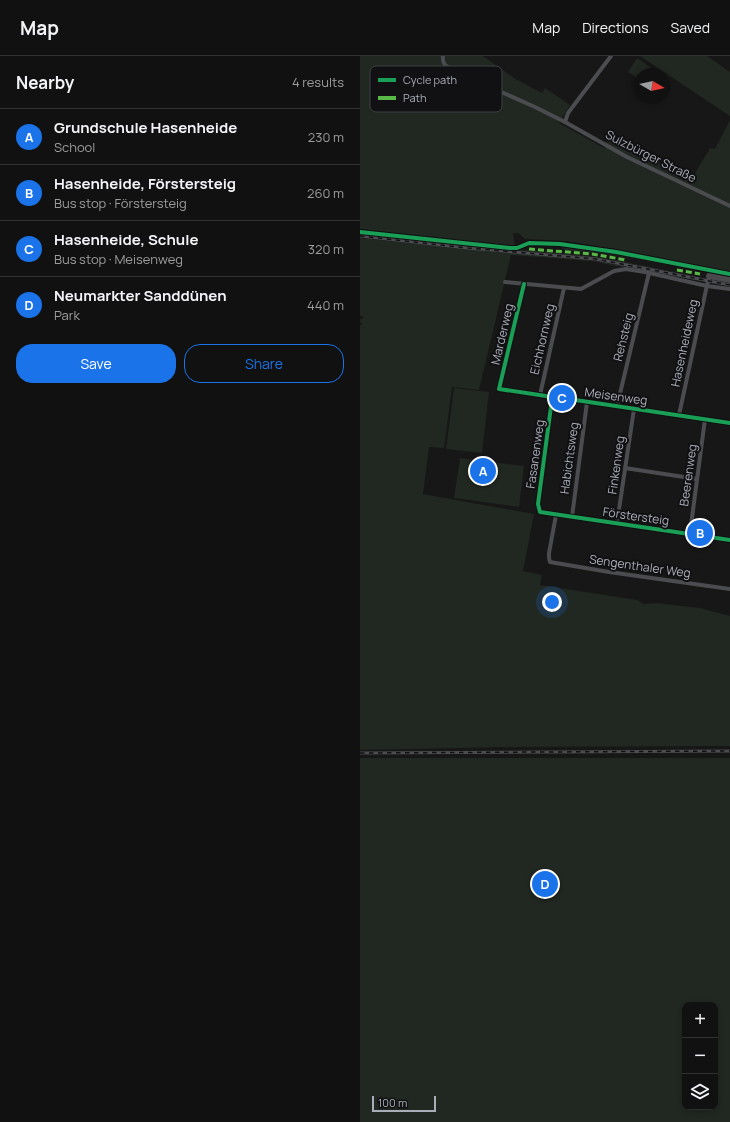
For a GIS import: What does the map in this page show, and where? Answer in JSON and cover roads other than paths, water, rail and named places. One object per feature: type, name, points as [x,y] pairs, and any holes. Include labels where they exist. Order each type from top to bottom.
[{"type":"street","name":"Sulzbürger Straße","points":[[442,56],[444,64],[447,66]]},
{"type":"street","points":[[565,122],[568,113],[611,56]]},
{"type":"street","name":"Sulzbürger Straße","points":[[502,92],[565,122],[627,157],[730,206]]},
{"type":"street","points":[[505,282],[564,288],[584,288],[619,269],[630,269],[707,286],[730,289]]},
{"type":"street","name":"Rehsteig","points":[[617,406],[648,272]]},
{"type":"street","points":[[710,276],[730,280]]},
{"type":"street","name":"Hasenheideweg","points":[[679,415],[710,276]]},
{"type":"street","name":"Marderweg","points":[[499,389],[524,284]]},
{"type":"street","name":"Eichhornweg","points":[[540,395],[564,288]]},
{"type":"street","name":"Meisenweg","points":[[499,389],[548,396],[552,399],[556,398],[617,406],[730,423]]},
{"type":"street","name":"Fasanenweg","points":[[539,512],[538,504],[552,399]]},
{"type":"street","name":"Habichtsweg","points":[[572,517],[587,402]]},
{"type":"street","name":"Finkenweg","points":[[617,523],[634,409]]},
{"type":"street","name":"Beerenweg","points":[[690,533],[705,419]]},
{"type":"street","points":[[625,468],[697,479]]},
{"type":"street","name":"Förstersteig","points":[[539,512],[542,514],[690,533],[730,540]]},
{"type":"street","name":"Sengenthaler Weg","points":[[556,515],[549,560],[552,563],[730,589]]},
{"type":"railway","points":[[360,236],[468,248],[596,259],[730,285]]},
{"type":"railway","points":[[360,753],[730,751]]},
{"type":"place","name":"Hasenheide, Schule","points":[[562,398]]},
{"type":"place","name":"Grundschule Hasenheide","points":[[483,471]]},
{"type":"place","name":"Hasenheide, Förstersteig","points":[[700,533]]},
{"type":"place","name":"Neumarkter Sanddünen","points":[[545,884]]}]
